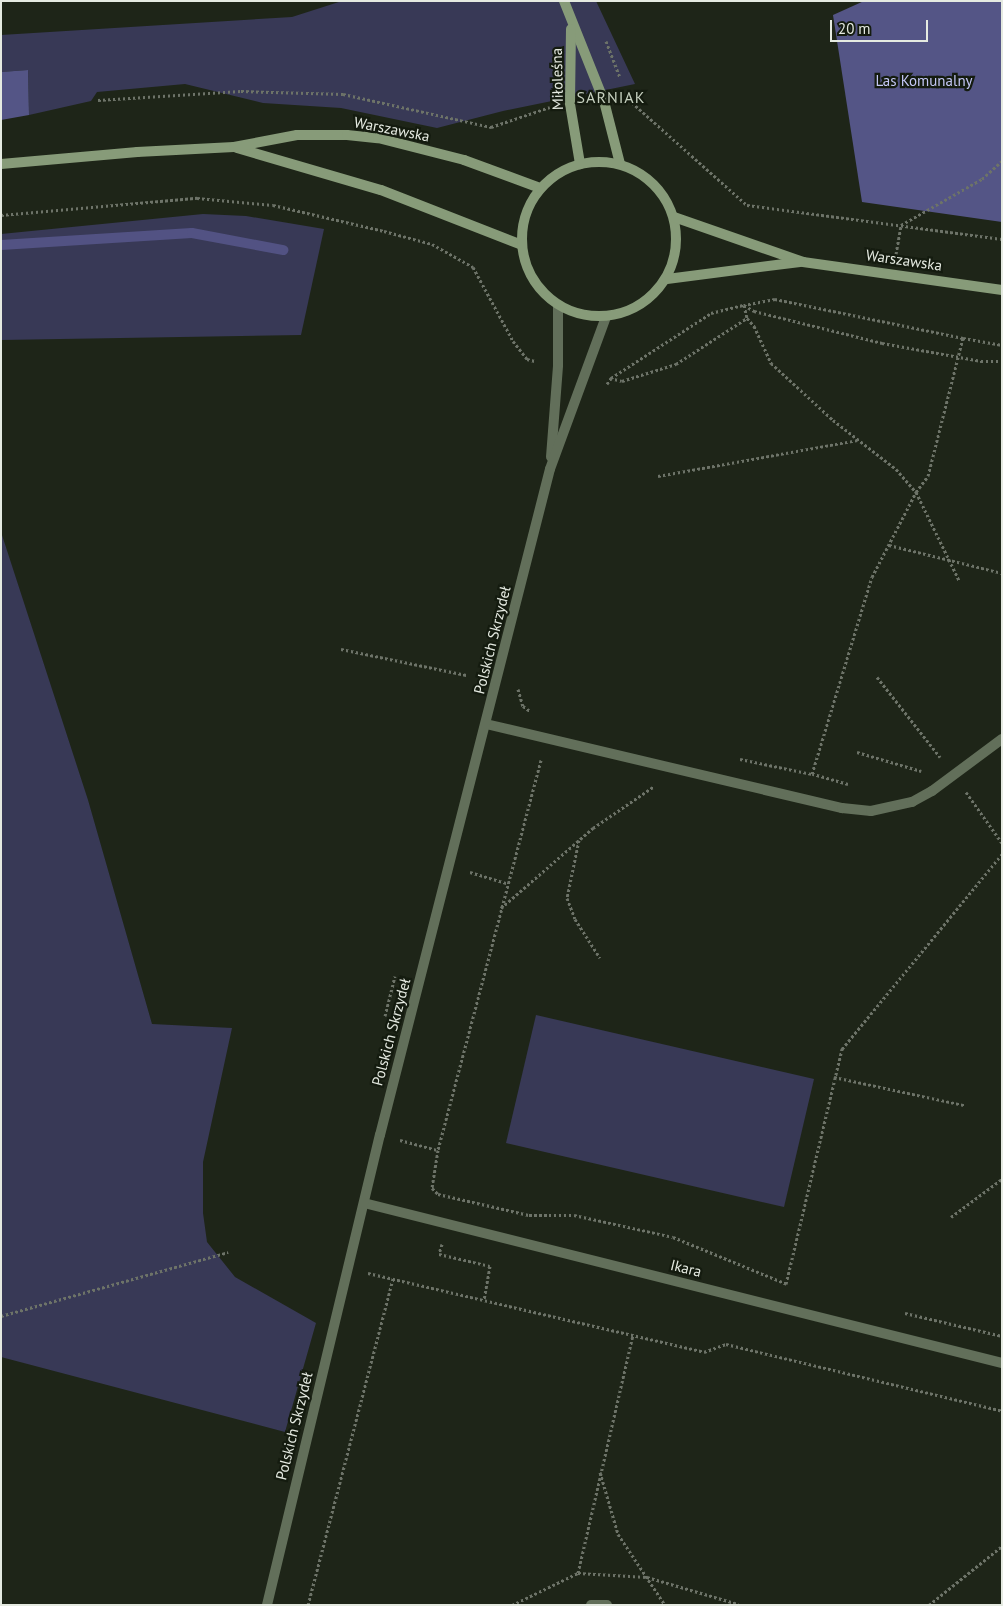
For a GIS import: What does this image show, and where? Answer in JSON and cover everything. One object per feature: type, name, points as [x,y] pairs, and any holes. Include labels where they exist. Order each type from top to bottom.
[{"type":"main road","name":"Miłoleśna","points":[[564,1],[604,101],[620,164]]},
{"type":"main road","name":"Miłoleśna","points":[[571,22],[570,104],[580,164]]},
{"type":"main road","name":"Warszawska","points":[[1,164],[137,152],[234,147],[296,135],[378,138],[464,160],[540,188]]},
{"type":"main road","name":"Warszawska","points":[[234,147],[381,190],[522,245]]},
{"type":"main road","points":[[580,164],[620,164],[654,184],[666,199],[674,217],[677,238],[675,259],[667,279],[641,305],[606,317],[581,315],[558,306],[539,290],[527,269],[522,245],[523,225],[529,206],[540,188],[558,173],[580,164]]},
{"type":"main road","name":"Warszawska","points":[[674,217],[803,262],[893,273],[1002,290]]},
{"type":"main road","name":"Warszawska","points":[[667,279],[803,262]]},
{"type":"street","name":"Polskich Skrzydeł","points":[[550,469],[558,365],[558,306]]},
{"type":"street","name":"Polskich Skrzydeł","points":[[267,1605],[364,1203],[550,469],[606,317]]},
{"type":"street","points":[[486,724],[842,808],[871,811],[912,802],[932,791],[1002,739]]},
{"type":"street","name":"Ikara","points":[[364,1203],[1002,1363]]},
{"type":"street","points":[[591,1605],[607,1605]]},
{"type":"path","points":[[98,100],[242,91],[343,94],[491,127],[557,106]]},
{"type":"path","points":[[627,98],[747,205],[1002,239]]},
{"type":"path","points":[[901,225],[982,178],[1002,161]]},
{"type":"path","points":[[1,215],[197,198],[273,204],[384,230],[432,244],[473,267],[513,341],[527,359],[558,365]]},
{"type":"path","points":[[893,273],[901,225]]},
{"type":"path","points":[[605,386],[610,378],[711,314],[775,299],[1002,345]]},
{"type":"path","points":[[744,305],[747,318],[754,326],[771,363],[859,440],[896,469],[916,492],[959,580]]},
{"type":"path","points":[[744,305],[754,311],[882,343],[1002,361]]},
{"type":"path","points":[[610,378],[622,381],[676,364],[747,318]]},
{"type":"path","points":[[848,784],[812,774],[872,577],[916,492],[928,476],[963,338]]},
{"type":"path","points":[[658,476],[859,440]]},
{"type":"path","points":[[889,545],[1002,573]]},
{"type":"path","points":[[342,649],[466,675]]},
{"type":"path","points":[[520,680],[518,689],[523,706],[531,712],[553,717],[507,883],[438,1150],[432,1188],[438,1194],[528,1215],[574,1215],[673,1238],[795,1286]]},
{"type":"path","points":[[857,752],[926,772]]},
{"type":"path","points":[[541,758],[550,761]]},
{"type":"path","points":[[937,764],[942,760]]},
{"type":"path","points":[[501,908],[580,840],[654,787],[644,785]]},
{"type":"path","points":[[580,840],[567,898],[575,919],[600,958]]},
{"type":"path","points":[[786,1284],[834,1076],[842,1049],[1002,854]]},
{"type":"path","points":[[468,872],[507,883]]},
{"type":"path","points":[[834,1076],[964,1104]]},
{"type":"path","points":[[952,1217],[1002,1179]]},
{"type":"path","points":[[1,1316],[228,1252]]},
{"type":"path","points":[[348,1268],[704,1352],[726,1344],[1002,1411]]},
{"type":"path","points":[[308,1605],[393,1278]]},
{"type":"path","points":[[895,1311],[1002,1336]]},
{"type":"path","points":[[578,1573],[633,1335]]},
{"type":"path","points":[[600,1472],[618,1534],[665,1605]]},
{"type":"path","points":[[929,1605],[1002,1546]]},
{"type":"path","points":[[512,1605],[578,1573],[647,1577],[738,1604]]},
{"type":"shaded area","points":[[342,1],[596,1],[635,84],[503,111],[437,128],[341,108],[263,103],[185,84],[97,92],[91,101],[29,115],[28,70],[1,72],[1,35],[292,17]]},
{"type":"shaded area","points":[[203,214],[246,216],[324,229],[301,335],[1,340],[1,234]]},
{"type":"shaded area","points":[[1,532],[88,800],[152,1024],[232,1028],[203,1162],[203,1213],[207,1242],[235,1277],[316,1323],[285,1432],[1,1357]]},
{"type":"shaded area","points":[[536,1015],[814,1079],[784,1207],[506,1143]]},
{"type":"green space","name":"Las Komunalny","points":[[864,1],[1002,1],[1002,222],[862,202],[833,15]]},
{"type":"green space","points":[[28,70],[29,115],[1,120],[1,72]]},
{"type":"waterway","points":[[1,245],[192,233],[283,250]]},
{"type":"district","name":"SARNIAK","points":[[611,97]]}]
